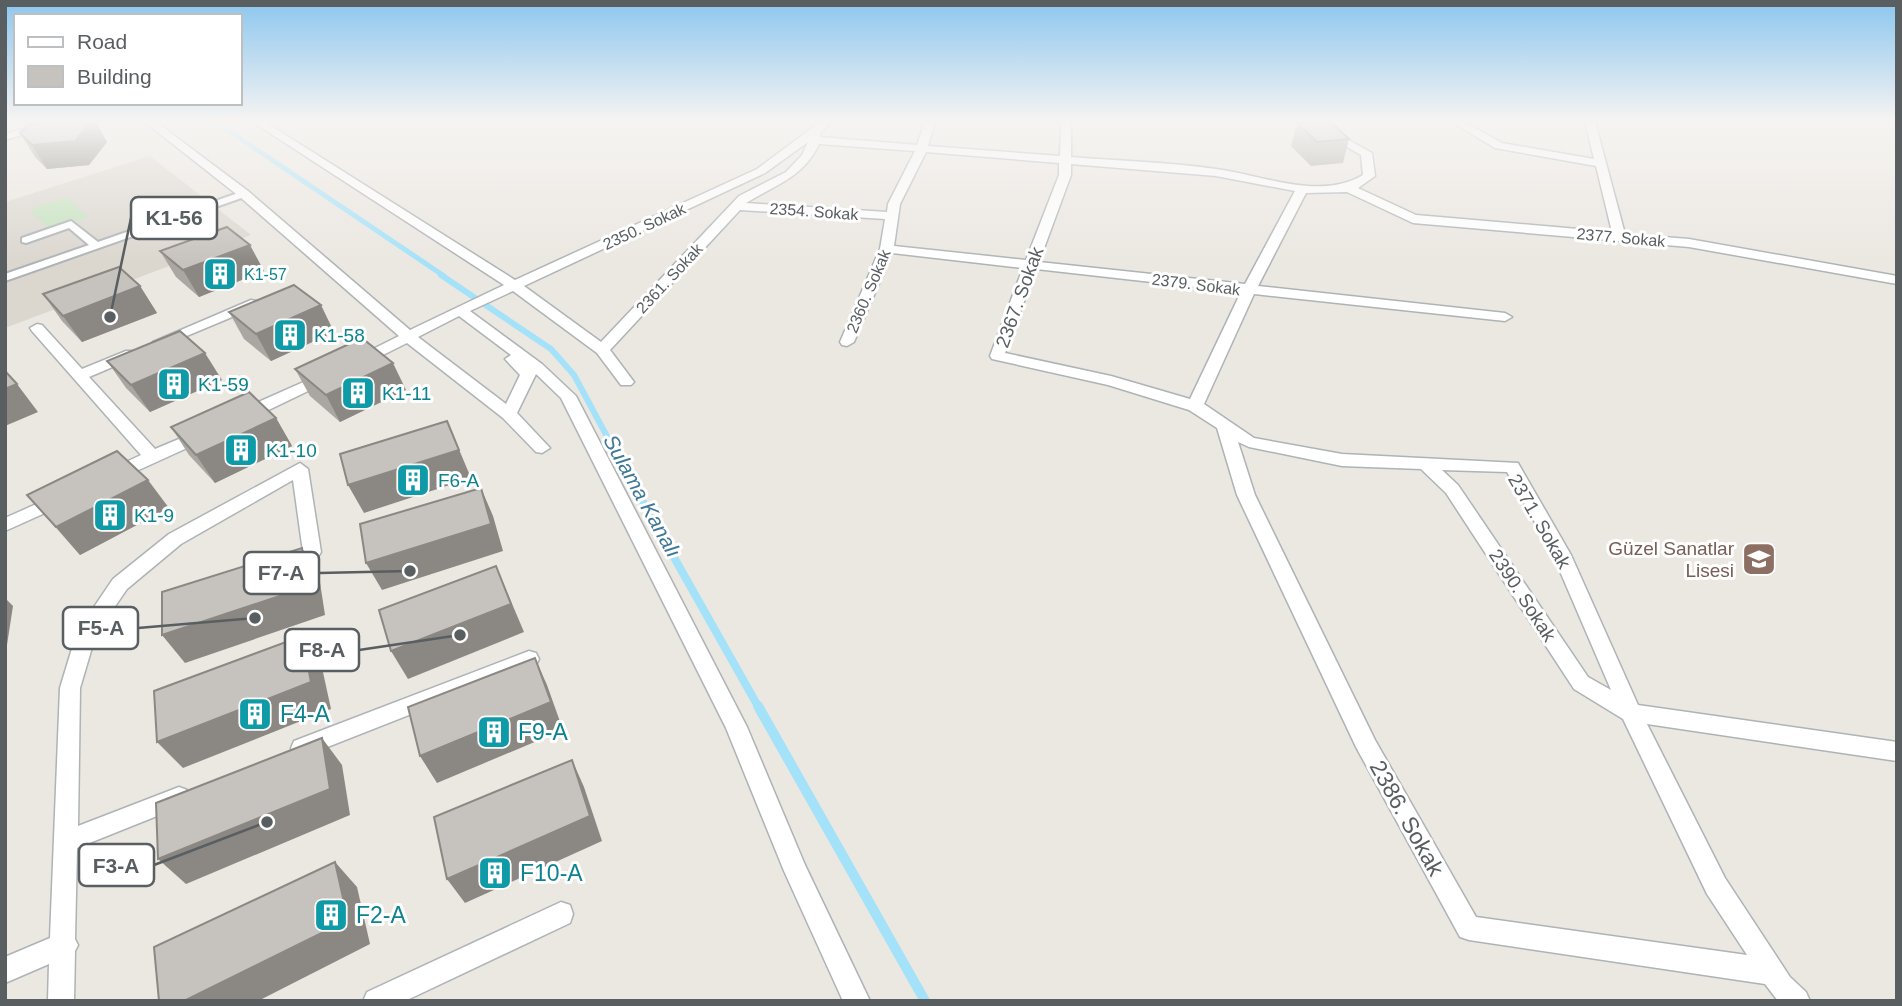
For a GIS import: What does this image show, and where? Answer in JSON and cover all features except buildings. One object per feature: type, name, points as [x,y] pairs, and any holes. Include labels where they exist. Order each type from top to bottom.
[{"type":"street","points":[[211,169],[244,194],[410,338],[509,414],[542,448]]},
{"type":"street","points":[[329,169],[602,351],[626,382]]},
{"type":"street","name":"2350. Sokak","points":[[94,484],[410,338],[458,311],[764,169]]},
{"type":"street","name":"2361. Sokak","points":[[602,351],[743,199],[772,187],[797,169]]},
{"type":"street","name":"2360. Sokak","points":[[847,342],[887,249],[894,204],[912,169]]},
{"type":"street","name":"2367. Sokak","points":[[1065,169],[997,356],[1111,381],[1195,406]]},
{"type":"street","points":[[1183,169],[1216,172],[1302,188],[1349,188],[1368,176],[1367,169]]},
{"type":"street","points":[[1602,169],[1619,236]]},
{"type":"street","points":[[1195,406],[1249,290],[1302,188]]},
{"type":"street","name":"2377. Sokak","points":[[1349,188],[1413,219],[1689,243],[1897,280]]},
{"type":"street","points":[[5,278],[244,194]]},
{"type":"street","name":"2354. Sokak","points":[[736,206],[892,216]]},
{"type":"street","points":[[26,240],[71,224],[96,246]]},
{"type":"street","name":"2379. Sokak","points":[[887,249],[1505,317]]},
{"type":"street","points":[[79,375],[255,303]]},
{"type":"street","points":[[458,311],[528,374],[509,414]]},
{"type":"street","points":[[458,311],[537,367],[568,396],[736,727],[796,871],[857,1001]]},
{"type":"street","points":[[37,328],[153,458]]},
{"type":"street","name":"2371. Sokak","points":[[1195,406],[1249,442],[1342,460],[1512,467],[1562,555],[1631,713],[1716,886],[1781,986],[1797,1001]]},
{"type":"street","name":"2386. Sokak","points":[[1225,426],[1245,495],[1361,735],[1469,928],[1772,972]]},
{"type":"street","name":"2390. Sokak","points":[[1426,464],[1452,489],[1581,683],[1631,713]]},
{"type":"street","points":[[61,1001],[65,945],[70,688],[87,632],[120,584],[175,539],[300,469],[312,552]]},
{"type":"street","points":[[5,525],[71,495]]},
{"type":"street","points":[[279,758],[529,659]]},
{"type":"street","points":[[1631,713],[1897,752]]},
{"type":"street","points":[[65,842],[204,788]]},
{"type":"street","points":[[376,1001],[561,914]]},
{"type":"street","points":[[5,970],[65,945]]},
{"type":"shaded area","points":[[109,169],[167,169],[251,235],[5,328],[5,202]]},
{"type":"green space","points":[[66,197],[88,217],[50,229],[29,210]]},
{"type":"waterway","name":"Sulama Kanalı","points":[[286,169],[444,276]]},
{"type":"waterway","name":"Sulama Kanalı","points":[[441,275],[551,349],[574,375],[624,468]]},
{"type":"waterway","name":"Sulama Kanalı","points":[[623,467],[759,708]]},
{"type":"waterway","name":"Sulama Kanalı","points":[[758,706],[925,1001]]},
{"type":"place","name":"K1-57","points":[[220,274]]},
{"type":"place","name":"K1-56","points":[[110,317]]},
{"type":"place","name":"K1-58","points":[[290,335]]},
{"type":"place","name":"K1-59","points":[[174,384]]},
{"type":"place","name":"K1-11","points":[[358,393]]},
{"type":"place","name":"K1-10","points":[[241,450]]},
{"type":"place","name":"F6-A","points":[[413,480]]},
{"type":"place","name":"K1-9","points":[[110,515]]},
{"type":"place","name":"Güzel Sanatlar Lisesi","points":[[1759,559]]},
{"type":"place","name":"F7-A","points":[[410,571]]},
{"type":"place","name":"F5-A","points":[[255,618]]},
{"type":"place","name":"F8-A","points":[[460,635]]},
{"type":"place","name":"F4-A","points":[[255,714]]},
{"type":"place","name":"F9-A","points":[[494,732]]},
{"type":"place","name":"F3-A","points":[[267,822]]},
{"type":"place","name":"F10-A","points":[[495,873]]},
{"type":"place","name":"F2-A","points":[[331,915]]}]
